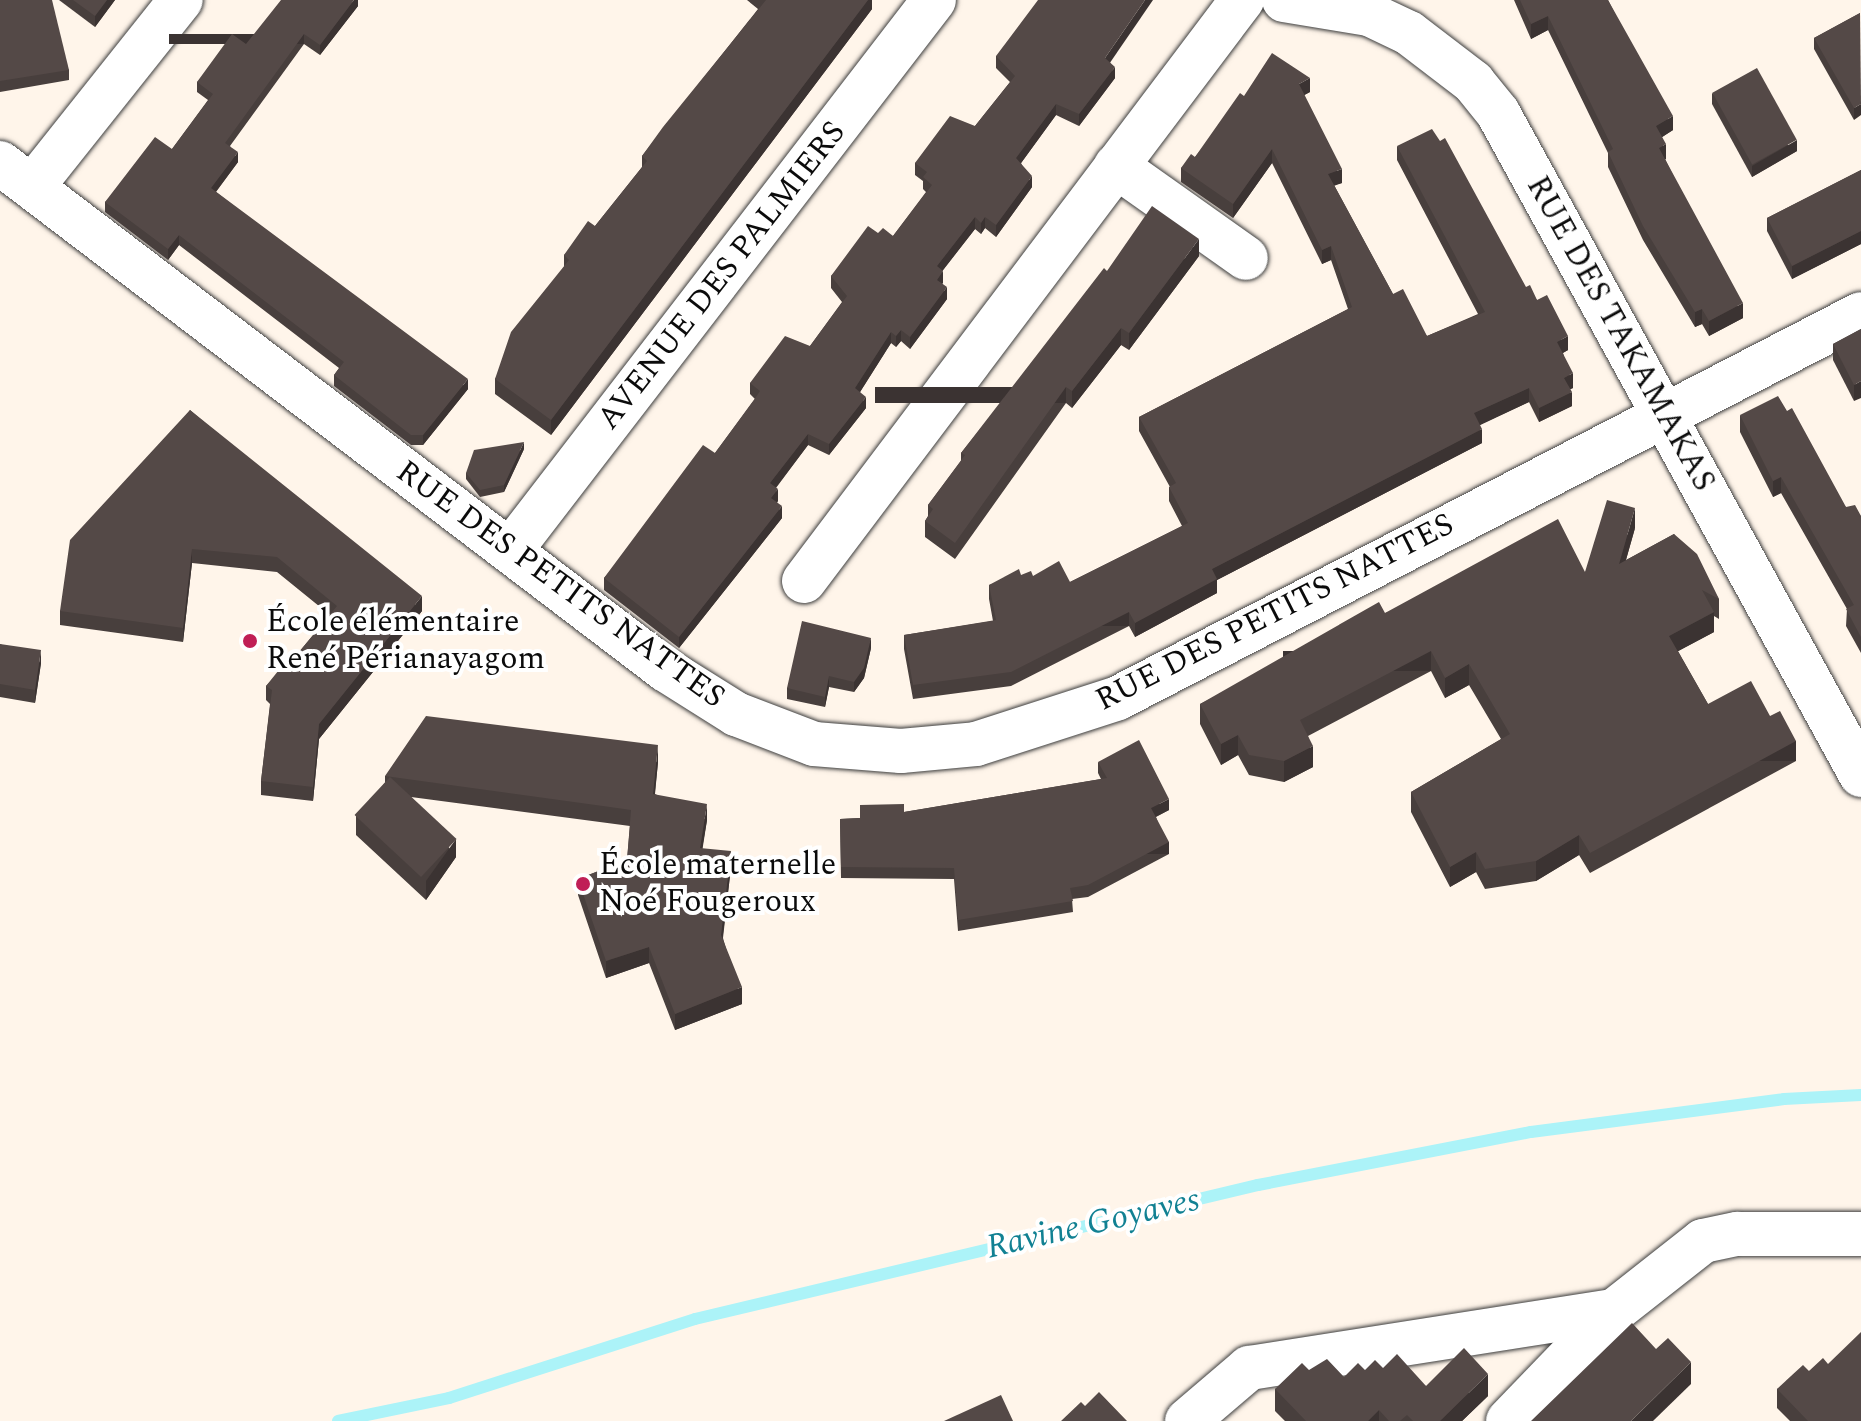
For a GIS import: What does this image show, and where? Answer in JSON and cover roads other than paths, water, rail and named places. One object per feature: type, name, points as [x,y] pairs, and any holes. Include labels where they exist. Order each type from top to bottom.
[{"type":"street","points":[[16,175],[181,0]]},
{"type":"street","points":[[804,581],[1242,0]]},
{"type":"street","name":"RUE DES TAKAMAKAS","points":[[1284,0],[1369,14],[1409,33],[1473,82],[1498,113],[1861,775]]},
{"type":"street","name":"AVENUE DES PALMIERS","points":[[510,551],[929,1]]},
{"type":"street","points":[[1116,166],[1246,258]]},
{"type":"street","name":"RUE DES PETITS NATTES","points":[[16,175],[666,670],[736,714],[814,744],[901,751],[976,744],[1118,698],[1861,314]]},
{"type":"street","points":[[1508,1421],[1614,1311],[1703,1241],[1737,1234],[1859,1236]]},
{"type":"street","points":[[1187,1421],[1249,1368],[1614,1311]]},
{"type":"waterway","name":"Ravine Goyaves","points":[[338,1421],[449,1398],[695,1319],[1258,1185],[1531,1132],[1784,1099],[1861,1095]]},
{"type":"place","name":"École élémentaire René Périanayagom","points":[[250,641]]},
{"type":"place","name":"École maternelle Noé Fougeroux","points":[[583,884]]}]
